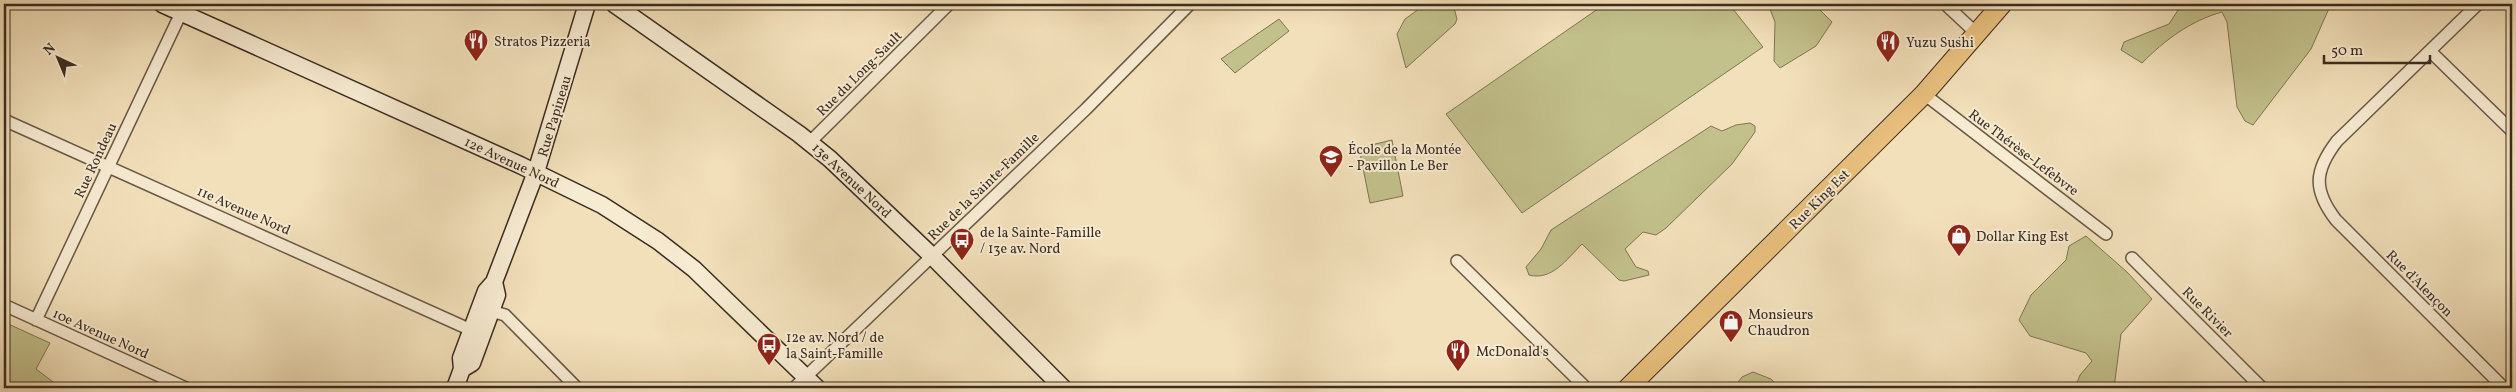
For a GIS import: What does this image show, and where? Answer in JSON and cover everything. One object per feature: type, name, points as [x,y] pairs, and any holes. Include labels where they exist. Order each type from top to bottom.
[{"type":"main road","name":"12e Avenue Nord","points":[[162,4],[536,172],[602,205],[676,254],[735,307],[805,384]]},
{"type":"main road","name":"Rue Papineau","points":[[455,388],[462,369],[461,358],[471,330],[486,291],[494,282],[536,172],[587,4]]},
{"type":"main road","name":"13e Avenue Nord","points":[[614,4],[810,142],[932,256],[1063,388]]},
{"type":"main road","name":"Rue King Est","points":[[1628,388],[1924,94],[2002,4]]},
{"type":"main road","name":"Rue Papineau","points":[[462,369],[472,363],[497,295],[494,282]]},
{"type":"street","name":"Rue du Long-Sault","points":[[810,142],[949,4]]},
{"type":"street","name":"Rue de la Sainte-Famille","points":[[805,384],[932,256],[1086,109],[1190,4]]},
{"type":"street","points":[[1945,4],[1977,34]]},
{"type":"street","points":[[2478,4],[2430,51],[2512,131]]},
{"type":"street","name":"Rue Rondeau","points":[[36,320],[182,13]]},
{"type":"street","name":"Rue d'Alençon","points":[[2430,51],[2337,141],[2326,155],[2320,171],[2320,195],[2336,220],[2504,388]]},
{"type":"street","name":"Rue Thérèse-Lefebvre","points":[[1924,94],[2106,234]]},
{"type":"street","name":"11e Avenue Nord","points":[[4,120],[471,330]]},
{"type":"street","name":"Rue Rivier","points":[[2132,258],[2262,388]]},
{"type":"street","points":[[1457,261],[1586,388]]},
{"type":"street","name":"10e Avenue Nord","points":[[4,305],[186,388]]},
{"type":"street","points":[[491,311],[505,315],[577,388]]},
{"type":"shaded area","points":[[1426,4],[1453,4],[1457,19],[1455,24],[1406,68],[1397,34],[1405,19]]},
{"type":"shaded area","points":[[1605,4],[1729,4],[1763,47],[1522,213],[1446,114]]},
{"type":"shaded area","points":[[1768,4],[1814,4],[1832,22],[1816,46],[1780,68],[1774,61],[1775,22]]},
{"type":"shaded area","points":[[2182,4],[2331,4],[2311,49],[2253,125],[2245,121],[2237,107],[2227,22],[2222,12],[2199,21],[2179,32],[2142,63],[2121,50],[2124,42],[2169,24]]},
{"type":"shaded area","points":[[1279,19],[1289,31],[1235,73],[1221,59]]},
{"type":"shaded area","points":[[1750,123],[1755,126],[1755,132],[1732,164],[1666,228],[1656,235],[1643,232],[1625,249],[1636,267],[1648,271],[1649,275],[1624,281],[1619,280],[1582,244],[1565,262],[1552,272],[1545,275],[1529,275],[1526,267],[1541,249],[1551,230],[1711,126],[1722,131],[1736,125]]},
{"type":"shaded area","points":[[1392,140],[1403,196],[1370,203],[1359,148]]},
{"type":"shaded area","points":[[2086,236],[2127,272],[2152,299],[2121,334],[2114,388],[2075,388],[2080,375],[2092,361],[2086,353],[2030,336],[2019,320],[2031,295],[2066,260],[2069,246]]},
{"type":"shaded area","points":[[4,322],[50,343],[36,369],[61,388],[4,388]]},
{"type":"shaded area","points":[[1753,372],[1771,379],[1780,388],[1744,388],[1738,382],[1742,377]]},
{"type":"place","name":"Stratos Pizzeria","points":[[476,62]]},
{"type":"place","name":"Yuzu Sushi","points":[[1888,63]]},
{"type":"place","name":"École de la Montée - Pavillon Le Ber","points":[[1331,178]]},
{"type":"place","name":"Dollar King Est","points":[[1959,257]]},
{"type":"place","name":"de la Sainte-Famille / 13e av. Nord","points":[[962,261]]},
{"type":"place","name":"Monsieurs Chaudron","points":[[1731,343]]},
{"type":"place","name":"12e av. Nord / de la Saint-Famille","points":[[769,366]]},
{"type":"place","name":"McDonald's","points":[[1458,372]]}]
